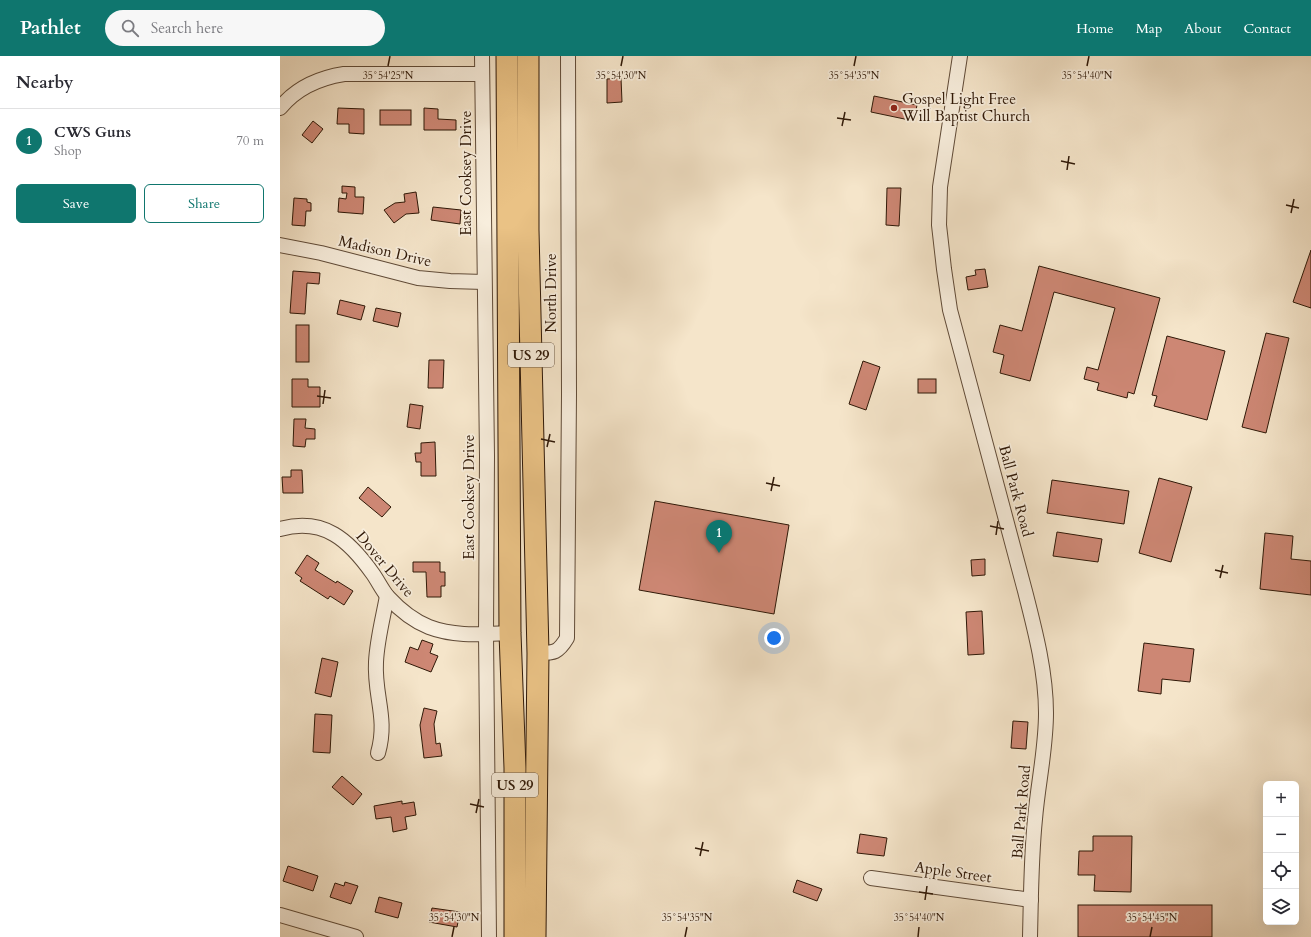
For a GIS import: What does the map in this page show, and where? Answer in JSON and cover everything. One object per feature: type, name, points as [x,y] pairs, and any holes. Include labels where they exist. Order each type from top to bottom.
[{"type":"highway","name":"US 29","points":[[508,56],[510,633],[515,768],[515,937]]},
{"type":"highway","name":"US 29","points":[[528,56],[528,230],[538,653],[535,937]]},
{"type":"street","name":"East Cooksey Drive","points":[[482,56],[487,456],[486,634],[488,937]]},
{"type":"street","name":"North Drive","points":[[538,653],[554,652],[561,648],[566,638],[569,394],[568,56]]},
{"type":"street","name":"Ball Park Road","points":[[960,56],[940,187],[939,225],[950,310],[1035,628],[1043,683],[1046,712],[1044,747],[1035,818],[1030,937]]},
{"type":"street","points":[[280,108],[287,99],[299,90],[314,81],[329,76],[344,74],[482,74]]},
{"type":"street","name":"Madison Drive","points":[[280,245],[321,253],[418,278],[484,282]]},
{"type":"street","name":"Dover Drive","points":[[280,528],[302,526],[323,528],[342,538],[360,556],[387,596],[405,613],[428,627],[450,634],[510,633]]},
{"type":"street","points":[[378,753],[382,738],[383,722],[376,680],[376,661],[387,596]]},
{"type":"street","name":"Apple Street","points":[[871,878],[1031,900]]},
{"type":"street","points":[[280,915],[356,937]]},
{"type":"building","points":[[621,78],[622,102],[607,103],[607,79]]},
{"type":"building","points":[[874,96],[917,105],[914,121],[871,112]]},
{"type":"building","points":[[338,108],[364,109],[364,134],[349,133],[349,124],[337,124]]},
{"type":"building","points":[[424,108],[438,109],[438,119],[456,120],[456,130],[424,130]]},
{"type":"building","points":[[380,110],[411,110],[411,125],[380,125]]},
{"type":"building","points":[[313,121],[323,129],[312,143],[302,135]]},
{"type":"building","points":[[342,186],[355,187],[355,197],[364,197],[363,214],[338,212],[339,198],[346,199],[347,193],[342,193]]},
{"type":"building","points":[[887,188],[901,188],[899,226],[886,225]]},
{"type":"building","points":[[416,192],[419,213],[406,214],[394,223],[384,210],[395,203],[405,202],[404,194]]},
{"type":"building","points":[[294,198],[307,199],[307,202],[311,203],[311,211],[306,211],[305,226],[292,225]]},
{"type":"building","points":[[433,207],[461,210],[460,224],[431,220]]},
{"type":"building","points":[[1311,250],[1311,308],[1293,302]]},
{"type":"building","points":[[1039,266],[1160,298],[1134,394],[1128,392],[1127,398],[1097,390],[1099,383],[1084,379],[1087,367],[1098,370],[1115,308],[1054,292],[1030,381],[1000,373],[1004,355],[993,352],[1000,325],[1022,331]]},
{"type":"building","points":[[985,269],[988,287],[968,290],[966,277],[976,275],[975,270]]},
{"type":"building","points":[[293,271],[320,273],[319,284],[307,283],[305,314],[290,313]]},
{"type":"building","points":[[340,300],[365,306],[361,320],[337,314]]},
{"type":"building","points":[[376,308],[401,313],[398,327],[373,321]]},
{"type":"building","points":[[296,325],[309,325],[309,362],[296,362]]},
{"type":"building","points":[[1266,333],[1289,338],[1266,433],[1242,427]]},
{"type":"building","points":[[1167,336],[1225,351],[1207,420],[1154,406],[1157,396],[1152,395]]},
{"type":"building","points":[[429,360],[444,360],[443,388],[428,388]]},
{"type":"building","points":[[863,361],[880,367],[866,410],[849,404]]},
{"type":"building","points":[[292,379],[308,379],[308,387],[320,387],[320,407],[292,407]]},
{"type":"building","points":[[918,379],[936,379],[936,393],[918,393]]},
{"type":"building","points":[[410,404],[423,406],[420,429],[407,427]]},
{"type":"building","points":[[294,419],[306,419],[305,428],[315,429],[315,439],[306,439],[305,447],[293,446]]},
{"type":"building","points":[[435,442],[436,476],[421,476],[421,462],[416,462],[415,453],[421,453],[421,443]]},
{"type":"building","points":[[291,470],[302,470],[303,493],[283,493],[282,477],[291,477]]},
{"type":"building","points":[[1159,478],[1192,487],[1171,562],[1139,553]]},
{"type":"building","points":[[1052,480],[1129,491],[1124,524],[1047,513]]},
{"type":"building","points":[[368,487],[391,507],[382,517],[359,498]]},
{"type":"building","points":[[655,501],[789,525],[774,614],[639,590]]},
{"type":"building","points":[[1057,532],[1102,539],[1098,562],[1053,556]]},
{"type":"building","points":[[1265,533],[1293,536],[1291,559],[1311,561],[1311,595],[1260,589]]},
{"type":"building","points":[[307,555],[319,563],[315,570],[336,583],[337,581],[353,591],[344,605],[330,596],[328,599],[300,581],[302,578],[295,573]]},
{"type":"building","points":[[985,559],[985,575],[972,576],[971,560]]},
{"type":"building","points":[[413,562],[440,562],[440,572],[445,572],[445,586],[441,586],[441,597],[427,597],[426,572],[413,572]]},
{"type":"building","points":[[982,611],[984,654],[968,655],[966,612]]},
{"type":"building","points":[[422,640],[433,644],[430,653],[438,656],[431,672],[405,662],[410,647],[418,650]]},
{"type":"building","points":[[1144,643],[1194,649],[1190,682],[1162,679],[1161,694],[1138,691]]},
{"type":"building","points":[[322,658],[338,662],[331,697],[315,693]]},
{"type":"building","points":[[424,708],[437,711],[434,724],[436,744],[440,743],[442,756],[424,758],[420,725]]},
{"type":"building","points":[[315,714],[332,715],[330,753],[313,752]]},
{"type":"building","points":[[1013,721],[1028,722],[1026,749],[1011,748]]},
{"type":"building","points":[[342,776],[362,794],[353,805],[332,787]]},
{"type":"building","points":[[402,801],[402,804],[414,802],[416,815],[405,817],[407,829],[393,832],[391,817],[376,819],[374,806]]},
{"type":"building","points":[[860,834],[887,838],[884,856],[857,853]]},
{"type":"building","points":[[1093,836],[1132,836],[1131,892],[1094,891],[1095,875],[1078,875],[1079,851],[1093,851]]},
{"type":"building","points":[[288,866],[318,876],[313,891],[283,881]]},
{"type":"building","points":[[797,880],[822,889],[817,901],[793,892]]},
{"type":"building","points":[[345,882],[358,886],[351,904],[330,897],[335,883],[344,886]]},
{"type":"building","points":[[379,897],[402,903],[398,918],[375,912]]},
{"type":"building","points":[[1078,905],[1212,905],[1212,937],[1078,937]]},
{"type":"building","points":[[432,908],[460,912],[457,927],[429,922]]},
{"type":"place","name":"Gospel Light Free Will Baptist Church","points":[[894,108]]},
{"type":"place","name":"CWS Guns","points":[[719,553]]}]
